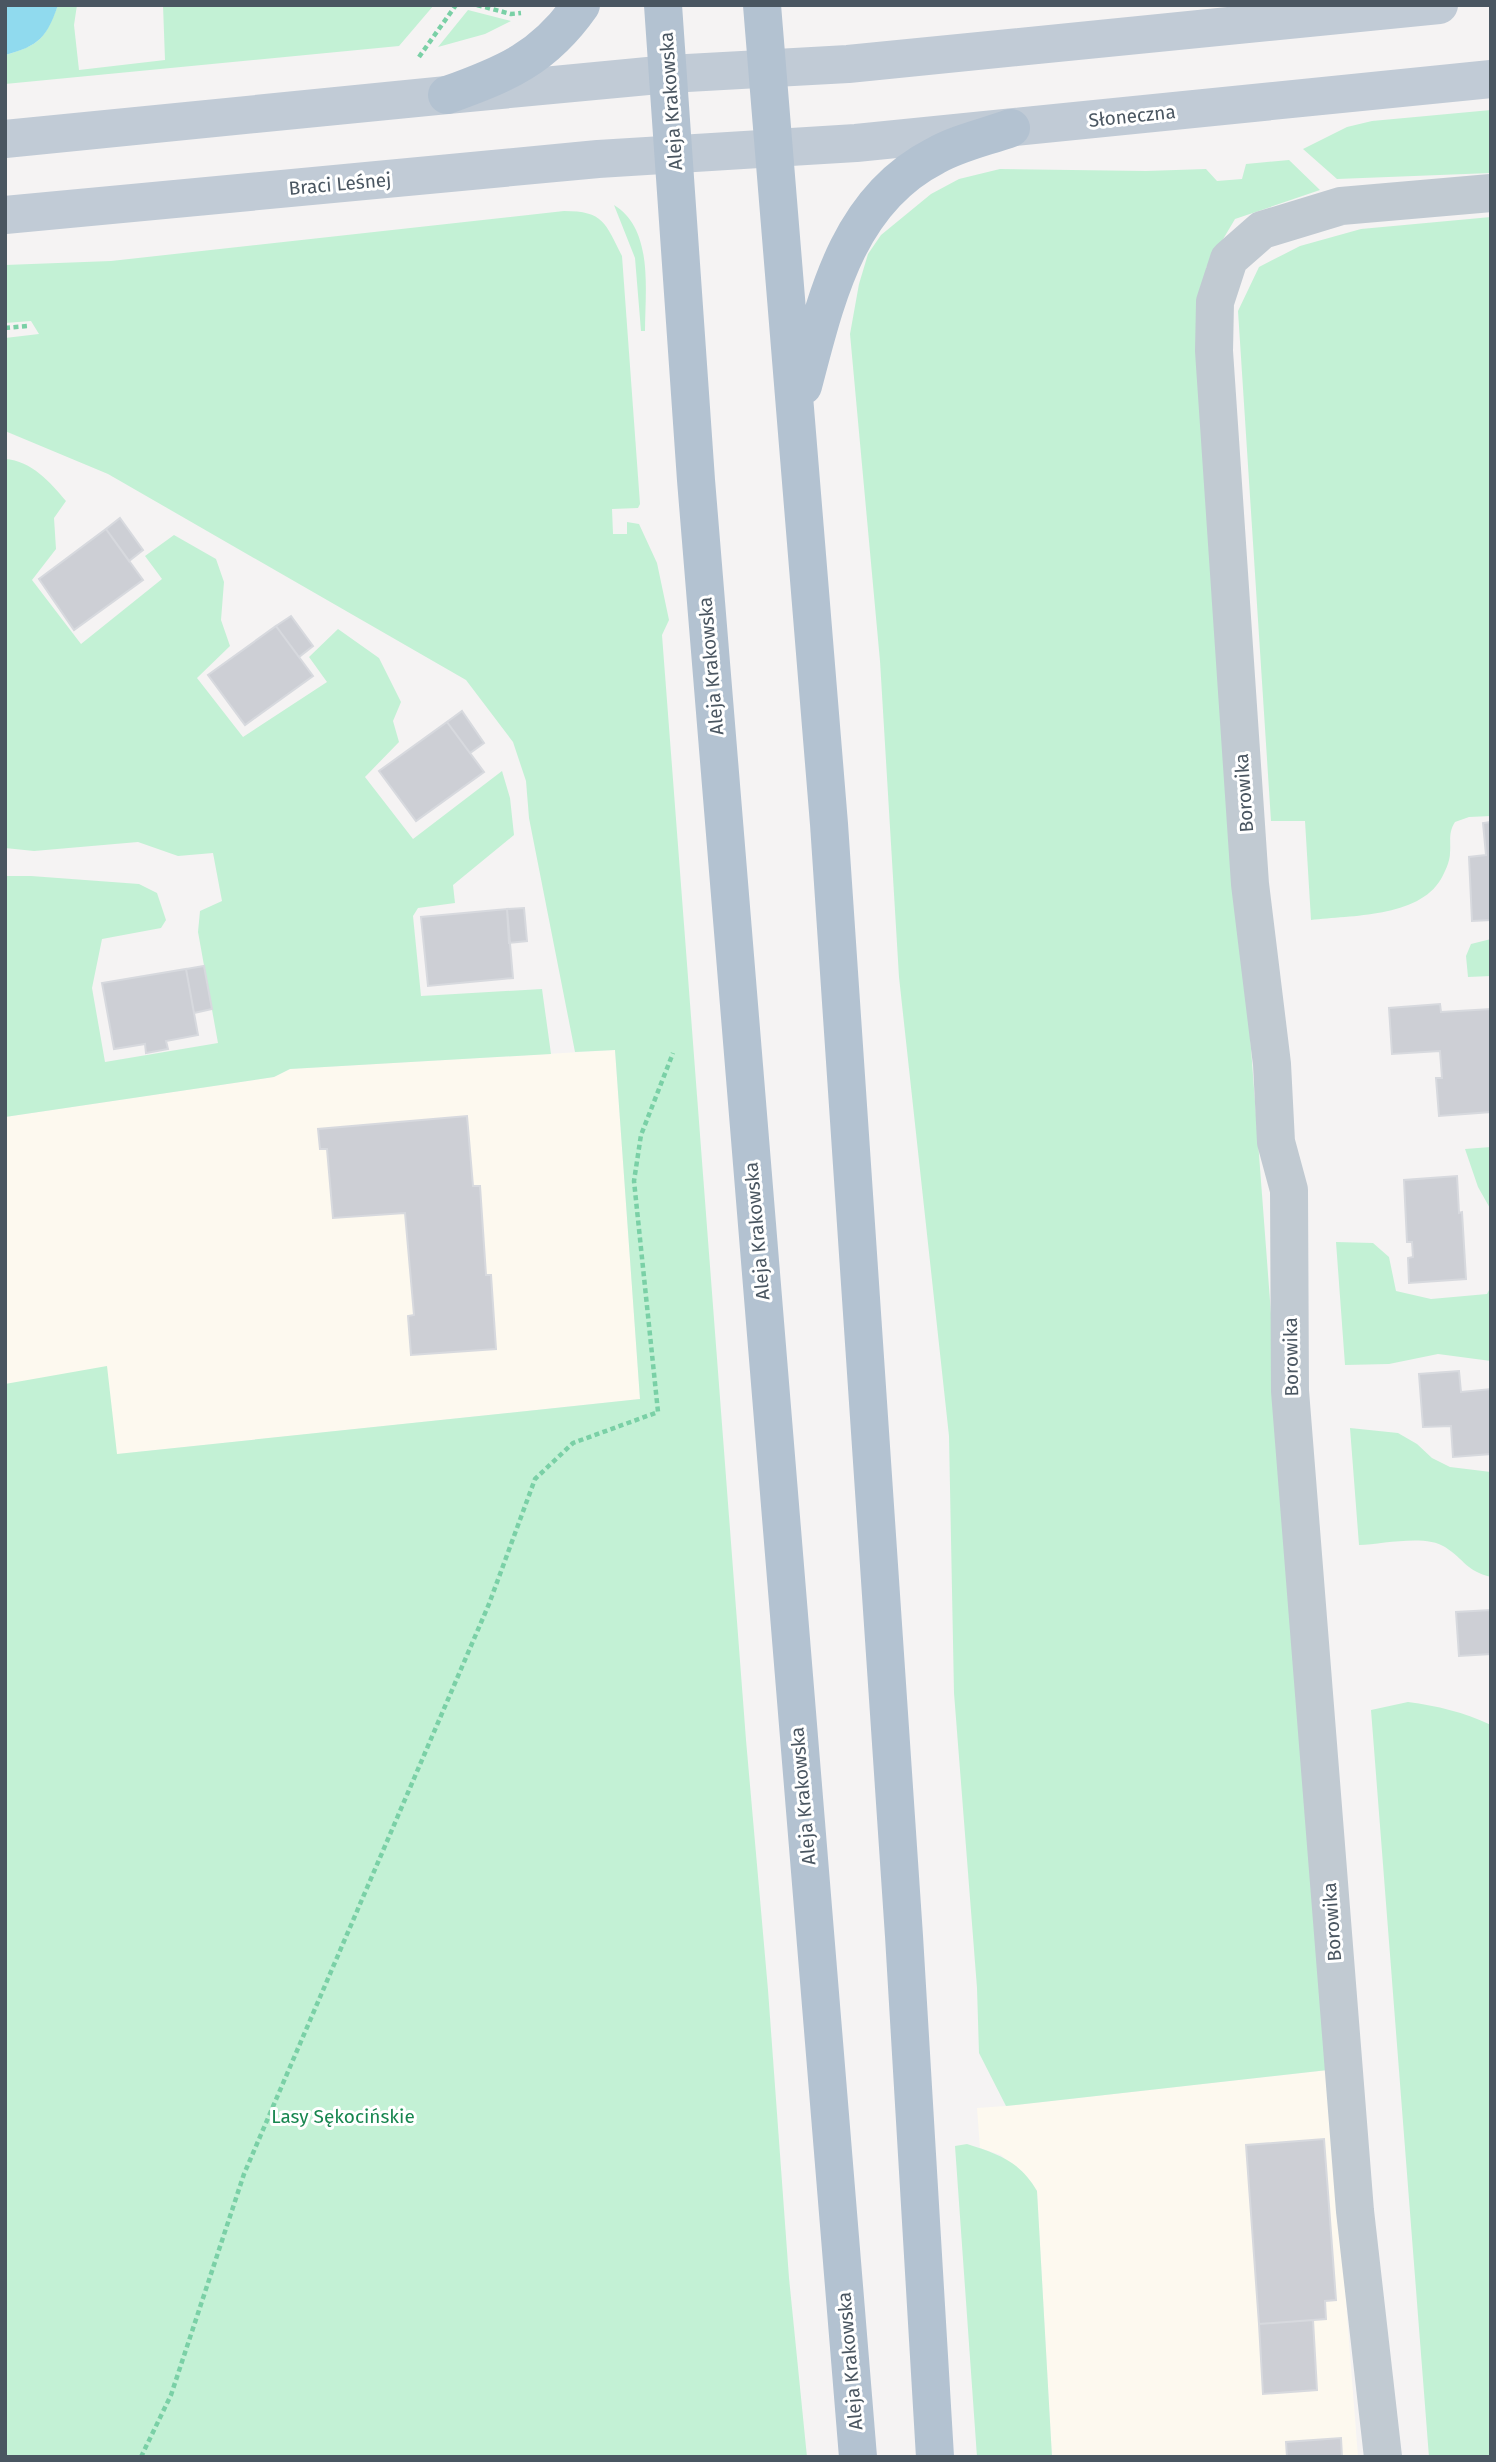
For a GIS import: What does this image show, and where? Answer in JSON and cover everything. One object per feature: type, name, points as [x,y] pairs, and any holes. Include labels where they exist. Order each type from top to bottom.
[{"type":"main road","points":[[446,94],[488,80],[522,63],[547,46],[564,29],[581,5]]},
{"type":"main road","name":"Aleja Krakowska","points":[[663,5],[699,522],[858,2457]]},
{"type":"main road","points":[[762,5],[839,977],[901,1894],[935,2457]]},
{"type":"main road","points":[[5,139],[446,94],[669,74],[848,64],[1439,5]]},
{"type":"main road","name":"Słoneczna","points":[[774,148],[856,143],[1491,79]]},
{"type":"main road","points":[[796,415],[826,296],[844,256],[870,213],[908,172],[936,155],[1011,128]]},
{"type":"main road","name":"Braci Leśnej","points":[[5,215],[598,159],[774,148]]},
{"type":"street","name":"Borowika","points":[[1383,2457],[1354,2211],[1291,1401],[1289,1190],[1276,1142],[1272,1064],[1248,857],[1213,351],[1215,302],[1229,259],[1262,230],[1341,206],[1491,193]]},
{"type":"path","points":[[413,66],[456,5]]},
{"type":"path","points":[[477,5],[512,14],[532,12]]},
{"type":"path","points":[[5,328],[28,326]]},
{"type":"path","points":[[141,2457],[172,2395],[244,2174],[489,1604],[534,1479],[573,1443],[658,1412],[634,1181],[641,1135],[673,1053]]},
{"type":"shaded area","points":[[615,1050],[640,1399],[5,1466],[5,1117],[274,1077],[290,1069]]},
{"type":"shaded area","points":[[1328,2070],[1358,2457],[1052,2457],[1037,2191],[1001,2155],[980,2148],[977,2108]]},
{"type":"green space","points":[[58,5],[77,5],[74,25],[79,70],[165,60],[163,5],[434,5],[399,46],[5,84],[5,55],[27,48],[40,39]]},
{"type":"green space","points":[[468,10],[511,21],[485,34],[438,47]]},
{"type":"green space","points":[[1491,110],[1491,173],[1337,179],[1303,149],[1347,127],[1372,121]]},
{"type":"green space","points":[[1289,160],[1320,190],[1235,219],[1206,268],[1234,823],[1328,2070],[1006,2106],[979,2053],[977,1988],[954,1693],[949,1436],[899,977],[880,661],[850,334],[859,284],[868,254],[881,235],[931,194],[959,179],[1000,169],[1206,169],[1217,181],[1242,179],[1246,164]]},
{"type":"green space","points":[[614,205],[627,216],[636,229],[641,245],[646,280],[645,331],[641,331],[635,258]]},
{"type":"green space","name":"Lasy Sękocińskie","points":[[564,211],[588,213],[602,221],[622,256],[640,504],[638,508],[612,509],[613,534],[627,534],[627,522],[639,524],[657,563],[669,620],[662,635],[746,1740],[789,2278],[807,2457],[5,2457],[5,1384],[107,1366],[117,1454],[640,1399],[615,1050],[575,1052],[529,818],[526,781],[513,742],[466,680],[108,474],[5,431],[5,338],[39,334],[31,321],[5,323],[5,265],[111,261]]},
{"type":"green space","points":[[1491,217],[1491,816],[1469,817],[1455,822],[1444,873],[1430,892],[1417,901],[1382,912],[1311,920],[1305,821],[1271,821],[1238,311],[1259,267],[1300,246],[1361,229]]},
{"type":"green space","points":[[5,459],[32,468],[66,501],[54,518],[56,549],[32,580],[81,644],[162,579],[145,556],[174,535],[216,559],[224,582],[221,620],[230,646],[197,678],[243,737],[327,682],[309,657],[338,629],[379,658],[401,702],[393,721],[399,742],[365,777],[413,839],[502,771],[510,798],[514,835],[453,885],[455,903],[418,908],[413,916],[421,996],[542,989],[551,1054],[290,1069],[274,1077],[5,1117],[5,876],[139,884],[157,893],[166,920],[161,928],[102,939],[92,988],[105,1062],[218,1043],[198,932],[200,911],[222,901],[213,853],[178,856],[138,842],[34,851],[5,848]]},
{"type":"green space","points":[[1491,939],[1491,976],[1468,977],[1466,956],[1471,944]]},
{"type":"green space","points":[[1491,1147],[1491,1210],[1478,1187],[1465,1149]]},
{"type":"green space","points":[[1336,1242],[1373,1243],[1389,1257],[1396,1291],[1431,1299],[1487,1294],[1491,1286],[1491,1361],[1438,1354],[1389,1364],[1345,1365]]},
{"type":"green space","points":[[1350,1428],[1398,1433],[1417,1444],[1432,1458],[1450,1467],[1491,1472],[1491,1577],[1471,1568],[1437,1543],[1416,1540],[1359,1545]]},
{"type":"green space","points":[[1408,1702],[1450,1710],[1491,1725],[1491,2457],[1429,2457],[1371,1710]]},
{"type":"green space","points":[[967,2144],[989,2151],[1016,2166],[1037,2191],[1052,2457],[977,2457],[955,2146]]},
{"type":"water","points":[[5,5],[58,5],[50,25],[40,39],[26,48],[5,55]]},
{"type":"building","points":[[120,518],[143,550],[129,561],[106,529]]},
{"type":"building","points":[[106,529],[143,580],[74,630],[39,579]]},
{"type":"building","points":[[291,616],[313,646],[299,657],[276,626]]},
{"type":"building","points":[[276,626],[313,676],[245,725],[208,675]]},
{"type":"building","points":[[462,711],[484,743],[470,753],[447,722]]},
{"type":"building","points":[[447,722],[484,772],[416,821],[379,771]]},
{"type":"building","points":[[1491,822],[1491,920],[1472,921],[1469,857],[1486,855],[1483,823]]},
{"type":"building","points":[[524,908],[527,941],[509,943],[507,909]]},
{"type":"building","points":[[507,909],[513,978],[428,986],[421,917]]},
{"type":"building","points":[[204,966],[212,1009],[194,1013],[186,969]]},
{"type":"building","points":[[186,969],[198,1035],[166,1041],[168,1049],[146,1053],[145,1044],[114,1049],[102,983]]},
{"type":"building","points":[[1440,1004],[1441,1012],[1491,1009],[1491,1112],[1439,1116],[1436,1078],[1442,1078],[1440,1051],[1392,1054],[1389,1008]]},
{"type":"building","points":[[467,1116],[473,1186],[480,1186],[486,1275],[491,1275],[496,1349],[411,1355],[408,1316],[414,1315],[405,1213],[333,1218],[327,1149],[320,1149],[318,1129]]},
{"type":"building","points":[[1457,1176],[1466,1279],[1409,1283],[1408,1258],[1413,1257],[1412,1242],[1407,1242],[1404,1180]]},
{"type":"building","points":[[1459,1371],[1461,1392],[1491,1389],[1491,1454],[1453,1457],[1451,1426],[1423,1427],[1419,1374]]},
{"type":"building","points":[[1491,1610],[1491,1654],[1459,1656],[1456,1612]]},
{"type":"building","points":[[1324,2139],[1336,2300],[1325,2301],[1326,2319],[1259,2324],[1246,2145]]},
{"type":"building","points":[[1313,2320],[1317,2390],[1263,2394],[1259,2324]]},
{"type":"building","points":[[1341,2438],[1342,2457],[1287,2457],[1286,2442]]}]
